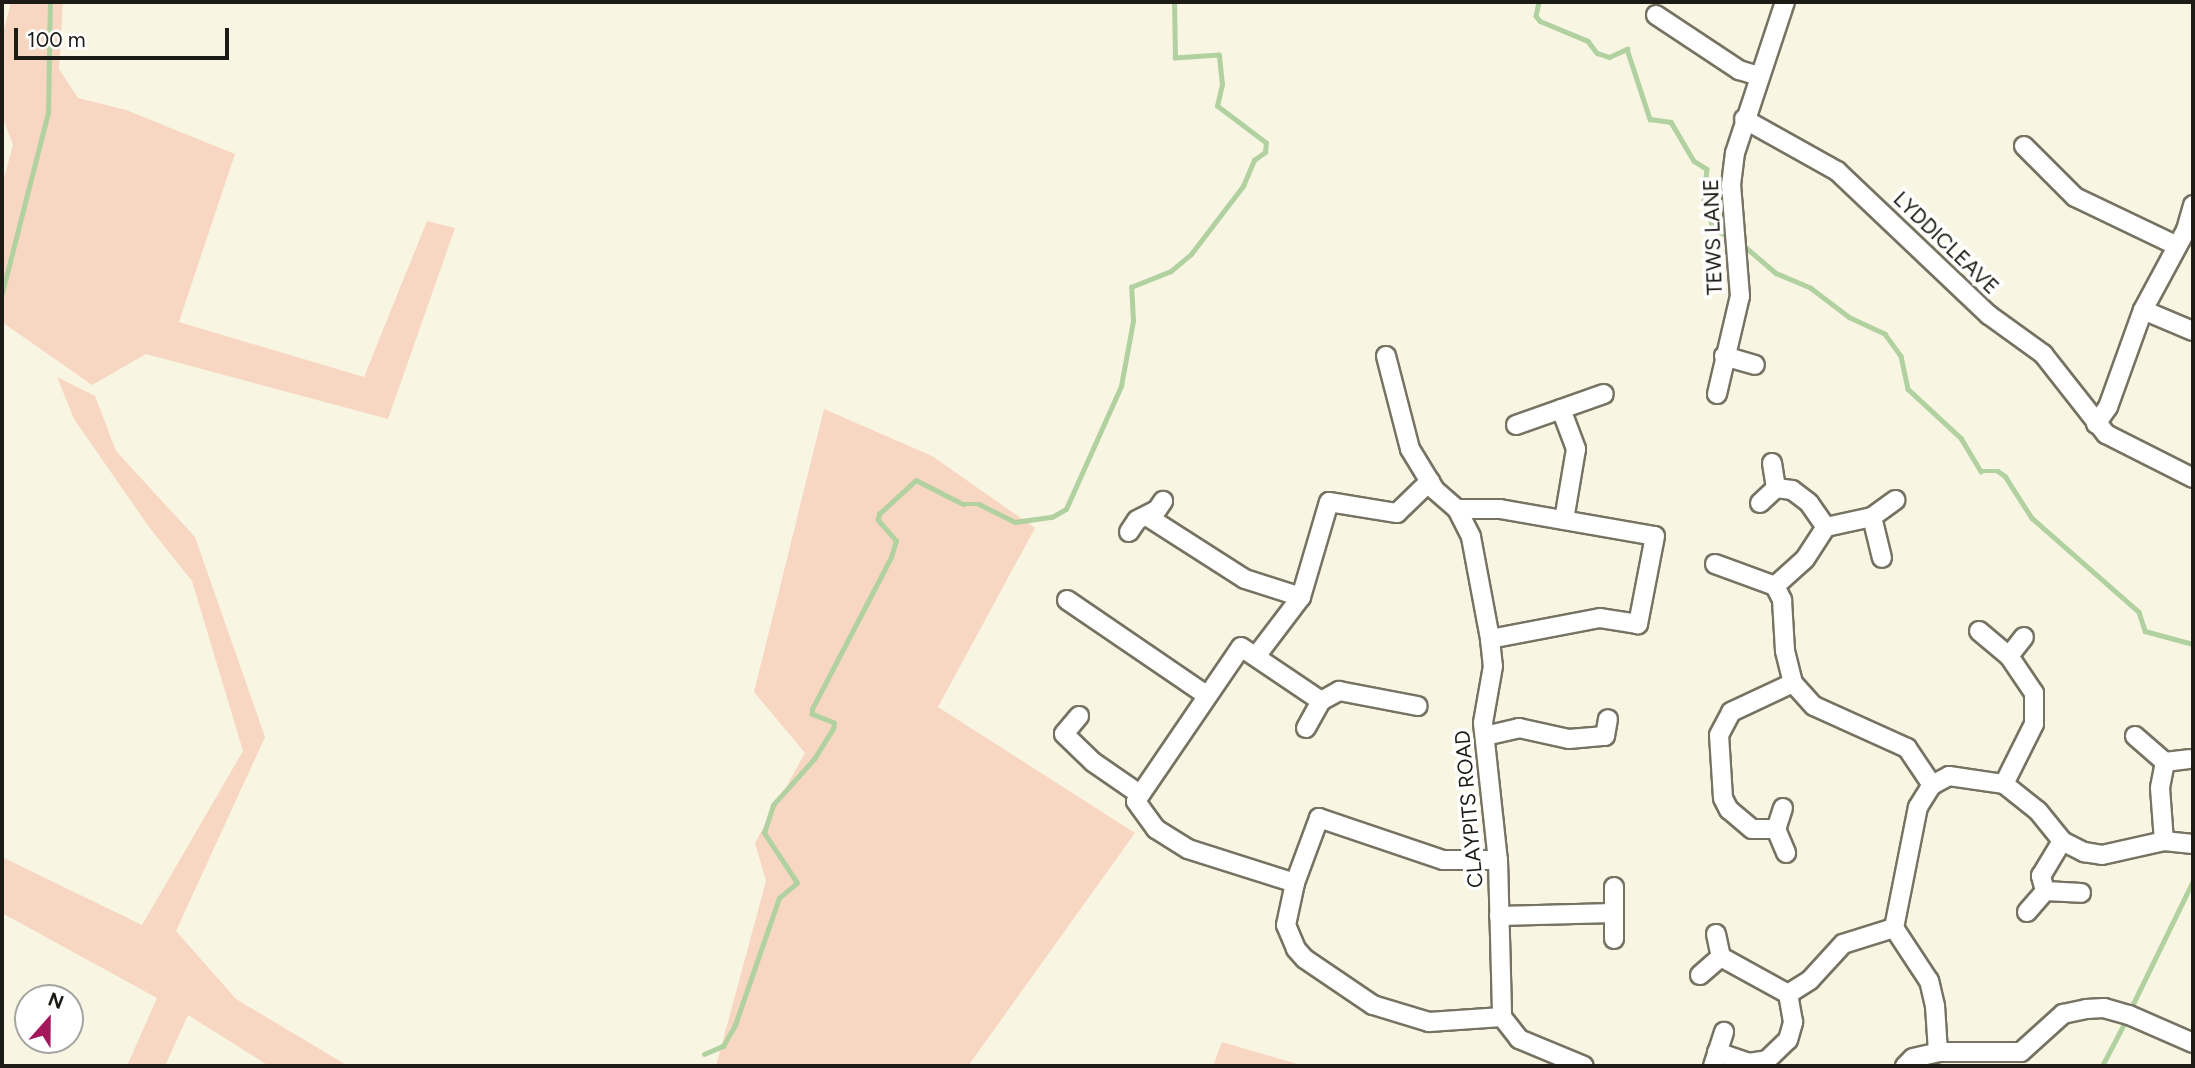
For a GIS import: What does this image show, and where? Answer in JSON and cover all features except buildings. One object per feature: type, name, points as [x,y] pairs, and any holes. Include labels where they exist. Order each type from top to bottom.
[{"type":"street","name":"TEWS LANE","points":[[1717,394],[1740,296],[1731,185],[1744,119],[1785,2]]},
{"type":"street","points":[[1656,15],[1740,69],[1759,76]]},
{"type":"street","name":"LYDDICLEAVE","points":[[1744,119],[1837,171],[1989,315],[2043,354],[2106,434],[2193,478]]},
{"type":"street","points":[[2024,146],[2075,197],[2175,245]]},
{"type":"street","points":[[2096,424],[2108,407],[2143,310],[2175,245],[2186,230],[2193,205]]},
{"type":"street","points":[[2143,310],[2193,331]]},
{"type":"street","name":"CLAYPITS ROAD","points":[[1386,356],[1410,449],[1430,481],[1457,509],[1471,537],[1490,639],[1493,666],[1485,736],[1498,860],[1502,1017]]},
{"type":"street","points":[[1724,356],[1755,365]]},
{"type":"street","points":[[1516,425],[1604,394]]},
{"type":"street","points":[[1561,409],[1576,449],[1564,520]]},
{"type":"street","points":[[1772,463],[1776,488]]},
{"type":"street","points":[[1257,655],[1301,597],[1329,502],[1397,513],[1430,481]]},
{"type":"street","points":[[1760,503],[1776,488],[1793,490],[1809,503],[1826,527]]},
{"type":"street","points":[[1776,586],[1805,559],[1826,527],[1872,517],[1895,500]]},
{"type":"street","points":[[1129,532],[1137,520],[1148,517],[1163,501]]},
{"type":"street","points":[[1457,509],[1500,509],[1655,536],[1638,624],[1600,618],[1490,639]]},
{"type":"street","points":[[1148,517],[1245,579],[1301,597]]},
{"type":"street","points":[[1872,517],[1882,558]]},
{"type":"street","points":[[1714,564],[1776,586],[1782,600],[1785,651],[1793,683],[1814,706],[1907,748],[1932,785]]},
{"type":"street","points":[[1067,600],[1205,694]]},
{"type":"street","points":[[1979,631],[2009,656],[2034,693],[2034,724],[2004,784]]},
{"type":"street","points":[[2009,656],[2024,637]]},
{"type":"street","points":[[1295,883],[1207,857],[1172,840],[1144,818],[1137,808],[1138,793],[1205,694],[1241,647],[1257,655],[1321,701]]},
{"type":"street","points":[[1776,829],[1752,829],[1729,810],[1723,798],[1719,735],[1731,712],[1793,683]]},
{"type":"street","points":[[1306,727],[1321,701],[1339,691],[1418,706]]},
{"type":"street","points":[[1079,716],[1064,734],[1093,762],[1138,793]]},
{"type":"street","points":[[1485,736],[1519,729],[1569,739],[1605,736],[1608,719]]},
{"type":"street","points":[[2135,736],[2165,762],[2189,759]]},
{"type":"street","points":[[2164,841],[2160,788],[2165,762]]},
{"type":"street","points":[[1938,1052],[1929,981],[1894,928],[1918,807],[1932,785],[1949,776],[2004,784],[2038,811],[2062,841],[2102,855],[2164,841],[2193,844]]},
{"type":"street","points":[[1783,808],[1776,829],[1786,853]]},
{"type":"street","points":[[1498,860],[1443,860],[1319,818],[1287,911],[1290,939],[1305,959],[1351,994],[1429,1022],[1502,1017],[1519,1039],[1584,1066]]},
{"type":"street","points":[[2027,912],[2045,891],[2044,869],[2062,841]]},
{"type":"street","points":[[1614,887],[1614,939]]},
{"type":"street","points":[[2045,891],[2081,892]]},
{"type":"street","points":[[1499,916],[1614,913]]},
{"type":"street","points":[[1788,994],[1810,980],[1843,944],[1894,928]]},
{"type":"street","points":[[1716,934],[1721,957],[1788,994]]},
{"type":"street","points":[[1700,975],[1721,957]]},
{"type":"street","points":[[1724,1032],[1715,1059],[1749,1063],[1767,1060],[1780,1050],[1793,1022],[1788,994]]},
{"type":"street","points":[[1905,1066],[1913,1058],[1938,1052],[2021,1052],[2063,1014],[2104,1007],[2193,1043]]},
{"type":"shaded area","points":[[11,2],[63,2],[59,69],[78,98],[126,110],[235,154],[179,322],[364,377],[427,221],[455,228],[388,419],[146,354],[92,385],[2,322],[2,185],[13,145],[2,116],[2,37]]},
{"type":"shaded area","points":[[57,377],[95,396],[116,451],[195,537],[265,737],[176,931],[236,999],[348,1066],[269,1066],[188,1015],[165,1066],[127,1066],[157,998],[2,913],[2,857],[142,925],[243,751],[192,581],[149,527],[74,419]]},
{"type":"shaded area","points":[[824,409],[932,456],[1035,528],[938,707],[1135,833],[968,1066],[716,1066],[766,881],[755,843],[805,753],[754,692]]},
{"type":"shaded area","points":[[1222,1042],[1304,1066],[1213,1066]]},
{"type":"waterway","points":[[2,293],[48,113],[50,2]]},
{"type":"waterway","points":[[704,1054],[723,1046],[735,1025],[779,898],[797,883],[764,833],[773,805],[814,759],[833,729],[834,723],[812,714],[812,709],[891,557],[896,541],[878,520],[879,514],[916,480],[963,504],[979,504],[1015,522],[1052,517],[1066,509],[1121,386],[1133,321],[1131,287],[1171,271],[1191,254],[1243,186],[1254,160],[1265,152],[1266,143],[1217,106],[1222,85],[1219,55],[1175,58],[1174,2]]},
{"type":"waterway","points":[[1539,2],[1536,16],[1540,21],[1588,41],[1597,53],[1609,57],[1627,49],[1650,119],[1671,122],[1694,161],[1707,169],[1704,200],[1713,228],[1731,238]]},
{"type":"waterway","points":[[1742,244],[1776,273],[1811,288],[1849,317],[1885,334],[1901,356],[1908,389],[1961,438],[1981,471],[1998,471],[2005,476],[2032,518],[2139,612],[2145,631],[2193,644]]},
{"type":"waterway","points":[[2131,1008],[2193,881]]},
{"type":"waterway","points":[[2102,1066],[2125,1022]]}]
